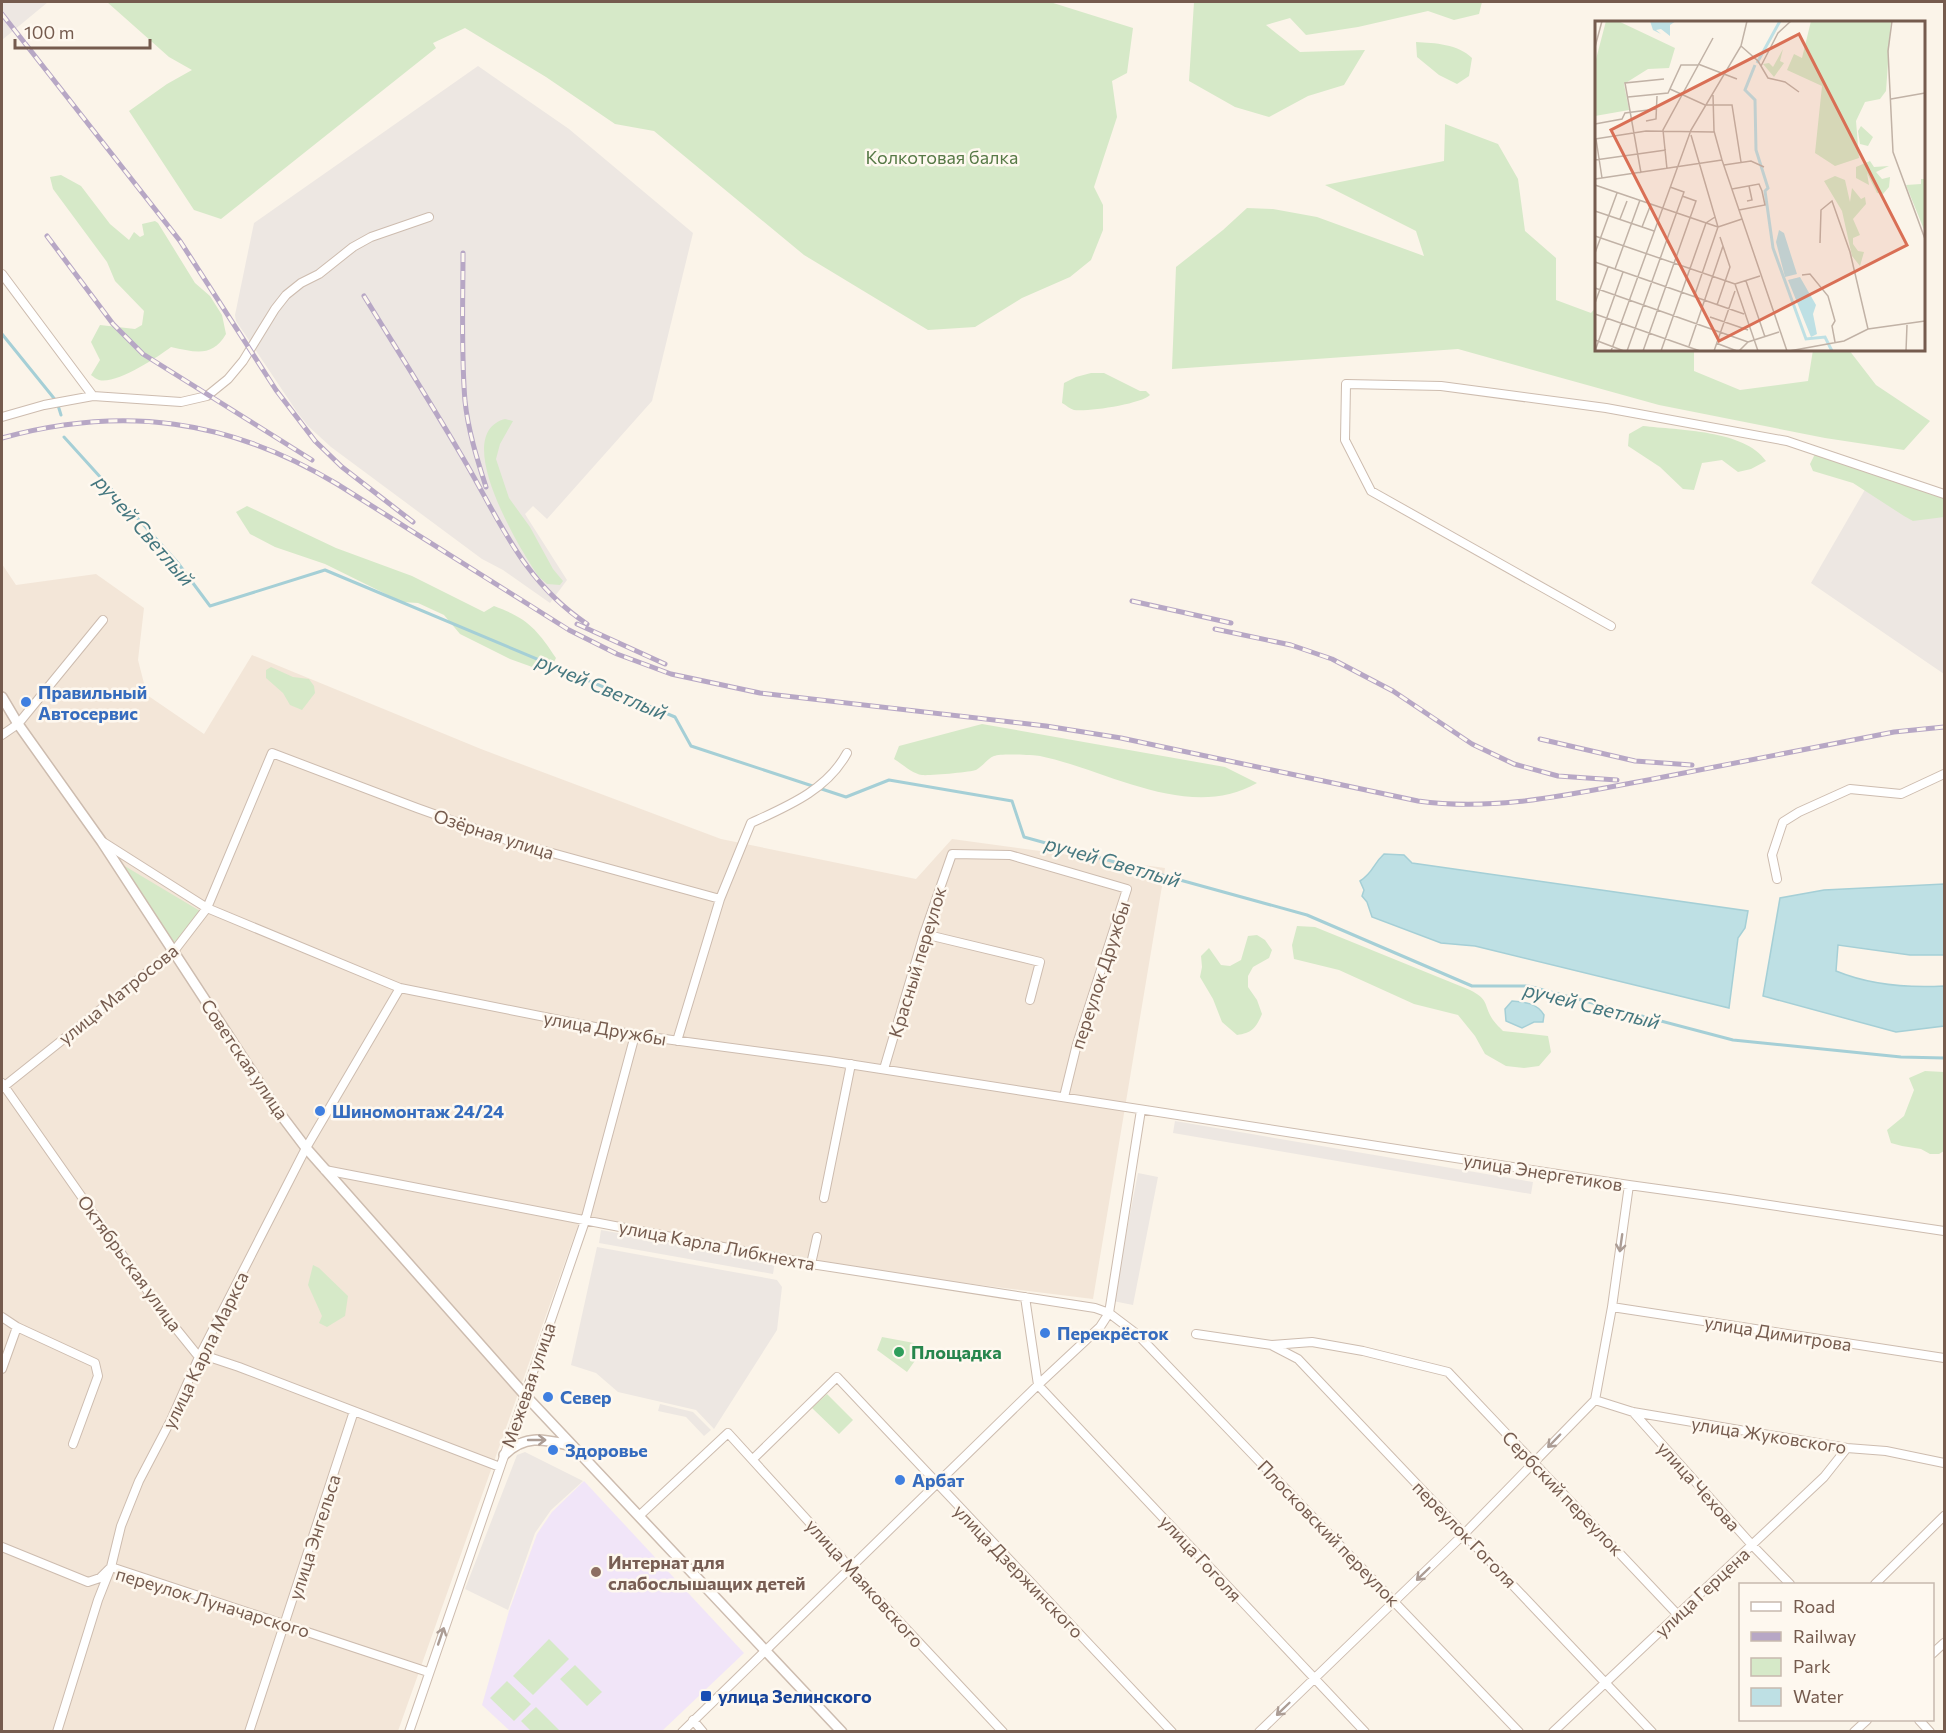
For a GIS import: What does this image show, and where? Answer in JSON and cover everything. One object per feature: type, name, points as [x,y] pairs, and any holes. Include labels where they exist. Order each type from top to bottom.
[{"type":"street","points":[[2,417],[74,398],[93,396],[181,402],[207,396],[228,379],[243,361],[286,295],[319,274],[353,247],[371,237],[429,217]]},
{"type":"street","points":[[2,274],[93,396]]},
{"type":"street","points":[[1611,626],[1371,491],[1345,440],[1346,384],[1442,386],[1606,408],[1787,441],[1944,494]]},
{"type":"street","points":[[2,735],[18,724],[103,620]]},
{"type":"street","name":"Советская улица","points":[[2,697],[18,724],[102,842],[250,1070],[306,1148],[524,1394],[842,1731]]},
{"type":"street","name":"Озёрная улица","points":[[272,753],[513,842],[720,899]]},
{"type":"street","name":"улица Матросова","points":[[2,1086],[174,951],[207,908],[272,753]]},
{"type":"street","points":[[677,1041],[720,899],[751,823],[788,806],[822,784],[839,767],[847,753]]},
{"type":"street","points":[[1777,879],[1772,855],[1783,822],[1850,789],[1901,794],[1944,774]]},
{"type":"street","name":"улица Дружбы","points":[[102,842],[207,908],[400,988],[635,1035],[851,1064],[1141,1110]]},
{"type":"street","name":"Красный переулок","points":[[884,1070],[924,934],[952,854]]},
{"type":"street","name":"переулок Дружбы","points":[[952,854],[1010,855],[1127,889],[1077,1044],[1064,1096]]},
{"type":"street","points":[[924,934],[1040,962],[1030,1000]]},
{"type":"street","name":"улица Карла Маркса","points":[[57,1731],[98,1600],[111,1568],[122,1526],[139,1481],[171,1420],[199,1357],[306,1148],[400,988]]},
{"type":"street","name":"Межевая улица","points":[[409,1731],[585,1221],[635,1035]]},
{"type":"street","points":[[824,1198],[851,1064]]},
{"type":"street","name":"Октябрьская улица","points":[[2,1086],[161,1310],[199,1357]]},
{"type":"street","points":[[682,1731],[1100,1327],[1109,1313],[1141,1110]]},
{"type":"street","name":"улица Энергетиков","points":[[1141,1110],[1944,1231]]},
{"type":"street","name":"улица Карла Либкнехта","points":[[326,1170],[811,1263],[1095,1308],[1109,1313]]},
{"type":"street","points":[[1259,1731],[1465,1533],[1595,1400],[1612,1307],[1629,1185]]},
{"type":"street","points":[[811,1263],[817,1237]]},
{"type":"street","points":[[1025,1297],[1038,1385]]},
{"type":"street","name":"улица Димитрова","points":[[1612,1307],[1944,1358]]},
{"type":"street","name":"Плосковский переулок","points":[[1109,1313],[1138,1335],[1519,1731]]},
{"type":"street","points":[[2,1317],[17,1327],[95,1363],[98,1376],[73,1444]]},
{"type":"street","points":[[2,1369],[17,1327]]},
{"type":"street","points":[[1196,1334],[1272,1346]]},
{"type":"street","name":"Сербский переулок","points":[[1272,1346],[1312,1342],[1363,1351],[1448,1372],[1677,1614]]},
{"type":"street","name":"переулок Гоголя","points":[[1272,1346],[1298,1359],[1652,1731]]},
{"type":"street","points":[[199,1357],[212,1358],[239,1366],[500,1467]]},
{"type":"street","name":"улица Дзержинского","points":[[753,1459],[837,1377],[1172,1731]]},
{"type":"street","name":"улица Гоголя","points":[[1038,1385],[1365,1731]]},
{"type":"street","name":"улица Жуковского","points":[[1595,1400],[1633,1412],[1847,1448],[1886,1451],[1944,1463]]},
{"type":"street","name":"улица Энгельса","points":[[249,1731],[354,1411]]},
{"type":"street","name":"улица Чехова","points":[[1633,1412],[1789,1583]]},
{"type":"street","name":"улица Маяковского","points":[[639,1516],[728,1433],[840,1556],[849,1569],[1003,1731]]},
{"type":"street","points":[[504,1455],[514,1445],[525,1440],[545,1440],[573,1446]]},
{"type":"street","name":"улица Герцена","points":[[1553,1731],[1824,1477],[1847,1448]]},
{"type":"street","points":[[1876,1583],[1944,1516]]},
{"type":"street","name":"переулок Луначарского","points":[[2,1547],[88,1582],[100,1578],[111,1568],[428,1672]]},
{"type":"street","points":[[88,1582],[96,1592],[98,1600]]},
{"type":"street","points":[[693,1720],[704,1731]]},
{"type":"shaded area","points":[[2,2],[48,2],[2,40]]},
{"type":"shaded area","points":[[478,66],[569,129],[693,233],[652,401],[547,519],[533,506],[525,514],[567,580],[550,603],[503,570],[482,559],[331,447],[308,426],[236,321],[235,315],[254,223]]},
{"type":"shaded area","points":[[1874,474],[1944,514],[1944,674],[1811,583]]},
{"type":"shaded area","points":[[2,564],[16,585],[96,574],[144,608],[138,660],[147,695],[204,734],[252,655],[481,749],[721,839],[916,879],[952,839],[1165,868],[1093,1299],[811,1264],[581,1217],[398,1731],[2,1731]]},
{"type":"shaded area","points":[[1175,1121],[1533,1182],[1531,1194],[1173,1133]]},
{"type":"shaded area","points":[[1138,1173],[1158,1177],[1133,1305],[1113,1301]]},
{"type":"shaded area","points":[[601,1230],[775,1261],[773,1274],[599,1243]]},
{"type":"shaded area","points":[[597,1247],[777,1280],[782,1287],[777,1330],[714,1429],[696,1410],[618,1392],[596,1373],[571,1365]]},
{"type":"shaded area","points":[[660,1404],[693,1412],[711,1430],[704,1436],[686,1417],[658,1411]]},
{"type":"shaded area","points":[[525,1452],[583,1481],[551,1510],[535,1533],[508,1610],[465,1589],[517,1455]]},
{"type":"shaded area","name":"Интернат для слабослышащих детей","points":[[584,1481],[744,1653],[662,1731],[510,1731],[482,1705],[509,1611],[537,1534],[552,1512]]},
{"type":"green space","name":"Колкотовая балка","points":[[107,2],[1050,2],[1133,28],[1127,73],[1112,81],[1117,117],[1094,187],[1103,205],[1103,230],[1091,260],[1070,277],[1022,298],[975,327],[928,330],[804,255],[654,131],[615,124],[546,77],[465,28],[433,43],[436,48],[221,219],[194,210],[129,111],[167,84],[192,70],[169,57]]},
{"type":"green space","points":[[1194,2],[1482,2],[1479,14],[1454,20],[1428,11],[1358,27],[1306,35],[1290,18],[1266,25],[1300,52],[1365,50],[1344,85],[1308,96],[1269,117],[1235,107],[1189,81]]},
{"type":"green space","points":[[1416,42],[1446,45],[1466,53],[1472,58],[1469,76],[1457,84],[1439,75],[1417,57]]},
{"type":"green space","points":[[1445,124],[1498,144],[1518,179],[1525,231],[1556,258],[1556,300],[1591,313],[1595,308],[1595,351],[1694,351],[1694,371],[1740,390],[1808,381],[1813,351],[1850,351],[1876,385],[1930,421],[1904,450],[1825,438],[1659,405],[1458,349],[1172,369],[1176,267],[1247,208],[1273,209],[1317,217],[1424,256],[1416,231],[1325,185],[1444,161]]},
{"type":"green space","points":[[61,175],[81,186],[110,224],[129,240],[134,232],[140,237],[144,235],[142,224],[155,221],[158,223],[195,283],[210,296],[222,315],[226,334],[221,342],[209,350],[202,351],[171,347],[136,369],[115,378],[99,380],[91,375],[100,360],[91,342],[100,325],[135,329],[142,325],[144,311],[115,281],[107,262],[53,189],[50,177]]},
{"type":"green space","points":[[1091,373],[1104,373],[1140,391],[1146,391],[1150,395],[1126,404],[1091,410],[1074,410],[1062,403],[1064,383]]},
{"type":"green space","points":[[505,419],[513,421],[500,444],[496,459],[509,498],[530,527],[553,569],[563,581],[560,585],[547,584],[539,577],[518,543],[494,494],[486,469],[484,446],[490,429]]},
{"type":"green space","points":[[1643,426],[1727,437],[1756,451],[1766,461],[1751,469],[1738,472],[1722,460],[1702,463],[1694,490],[1683,489],[1660,467],[1628,446],[1629,434]]},
{"type":"green space","points":[[1815,454],[1944,498],[1944,517],[1913,521],[1853,483],[1813,471],[1810,464]]},
{"type":"green space","points":[[247,506],[336,548],[412,576],[484,612],[494,606],[515,615],[537,632],[556,658],[550,670],[535,668],[510,659],[460,634],[444,615],[418,603],[402,602],[325,564],[275,547],[250,534],[236,512]]},
{"type":"green space","points":[[271,667],[293,677],[309,679],[314,686],[315,693],[302,710],[290,705],[283,693],[266,678],[266,670]]},
{"type":"green space","points":[[982,724],[1225,767],[1257,783],[1231,794],[1204,797],[1176,795],[1148,789],[1040,756],[998,755],[990,758],[976,770],[926,775],[915,773],[894,759],[899,746]]},
{"type":"green space","points":[[123,865],[200,911],[175,944]]},
{"type":"green space","points":[[1297,926],[1315,927],[1470,990],[1481,997],[1493,1020],[1503,1031],[1548,1036],[1551,1052],[1539,1066],[1524,1068],[1506,1066],[1485,1054],[1475,1036],[1458,1015],[1414,1004],[1339,970],[1294,959],[1292,945]]},
{"type":"green space","points":[[1257,935],[1265,940],[1272,950],[1269,958],[1253,967],[1248,976],[1248,987],[1257,1000],[1262,1014],[1253,1029],[1237,1035],[1222,1022],[1213,999],[1200,977],[1201,956],[1209,948],[1221,965],[1230,966],[1241,960],[1248,936]]},
{"type":"green space","points":[[1925,1071],[1944,1072],[1944,1151],[1939,1154],[1930,1154],[1921,1149],[1891,1143],[1887,1130],[1904,1116],[1914,1090],[1909,1078]]},
{"type":"green space","points":[[313,1265],[348,1296],[345,1316],[327,1327],[319,1323],[322,1316],[308,1285]]},
{"type":"green space","name":"Площадка","points":[[882,1337],[914,1343],[919,1355],[907,1372],[877,1350]]},
{"type":"green space","points":[[827,1394],[853,1420],[839,1434],[812,1408]]},
{"type":"green space","points":[[549,1639],[569,1659],[533,1695],[513,1676]]},
{"type":"green space","points":[[575,1665],[602,1692],[587,1706],[560,1679]]},
{"type":"green space","points":[[507,1681],[531,1704],[514,1721],[490,1698]]},
{"type":"green space","points":[[536,1707],[560,1731],[531,1731],[521,1721]]},
{"type":"water","points":[[1384,854],[1404,855],[1412,863],[1748,911],[1745,928],[1738,938],[1729,1008],[1475,946],[1441,943],[1372,917],[1367,902],[1362,896],[1364,890],[1360,881],[1368,875]]},
{"type":"water","points":[[1944,884],[1944,955],[1910,955],[1838,945],[1836,971],[1862,980],[1889,984],[1944,986],[1944,1026],[1896,1032],[1763,996],[1780,898],[1824,890]]},
{"type":"water","points":[[1512,1001],[1538,1008],[1544,1015],[1543,1022],[1534,1022],[1522,1028],[1506,1021],[1505,1009]]},
{"type":"waterway","name":"ручей Светлый","points":[[2,334],[57,402],[61,415]]},
{"type":"waterway","name":"ручей Светлый","points":[[64,437],[178,563],[210,606],[325,570],[675,717],[691,746],[846,797],[889,780],[1012,801],[1024,837],[1307,915],[1472,986],[1528,986],[1733,1040],[1901,1057],[1944,1058]]},
{"type":"railway","points":[[2,14],[180,241],[276,390],[315,441],[342,467],[413,522]]},
{"type":"railway","points":[[47,236],[113,324],[143,354],[312,460]]},
{"type":"railway","points":[[463,253],[466,412],[486,487]]},
{"type":"railway","points":[[364,296],[448,433],[513,546],[545,588],[564,607],[587,624]]},
{"type":"railway","points":[[2,438],[90,422],[133,421],[174,424],[215,432],[256,445],[297,462],[337,484],[569,630],[617,654],[671,674],[760,693],[1046,726],[1121,738],[1418,801],[1447,804],[1505,803],[1562,796],[1894,732],[1944,727]]},
{"type":"railway","points":[[1132,601],[1231,623]]},
{"type":"railway","points":[[577,624],[665,664]]},
{"type":"railway","points":[[1215,629],[1291,645],[1332,659],[1393,691],[1472,744],[1514,764],[1558,776],[1617,780]]},
{"type":"railway","points":[[1540,739],[1635,761],[1692,765]]},
{"type":"place","name":"Правильный Автосервис","points":[[26,702]]},
{"type":"place","name":"Шиномонтаж 24/24","points":[[320,1111]]},
{"type":"place","name":"Перекрёсток","points":[[1045,1333]]},
{"type":"place","name":"Площадка","points":[[899,1352]]},
{"type":"place","name":"Север","points":[[548,1397]]},
{"type":"place","name":"Здоровье","points":[[553,1450]]},
{"type":"place","name":"Арбат","points":[[900,1480]]},
{"type":"place","name":"Интернат для слабослышащих детей","points":[[596,1572]]},
{"type":"place","name":"улица Зелинского","points":[[706,1696]]}]
